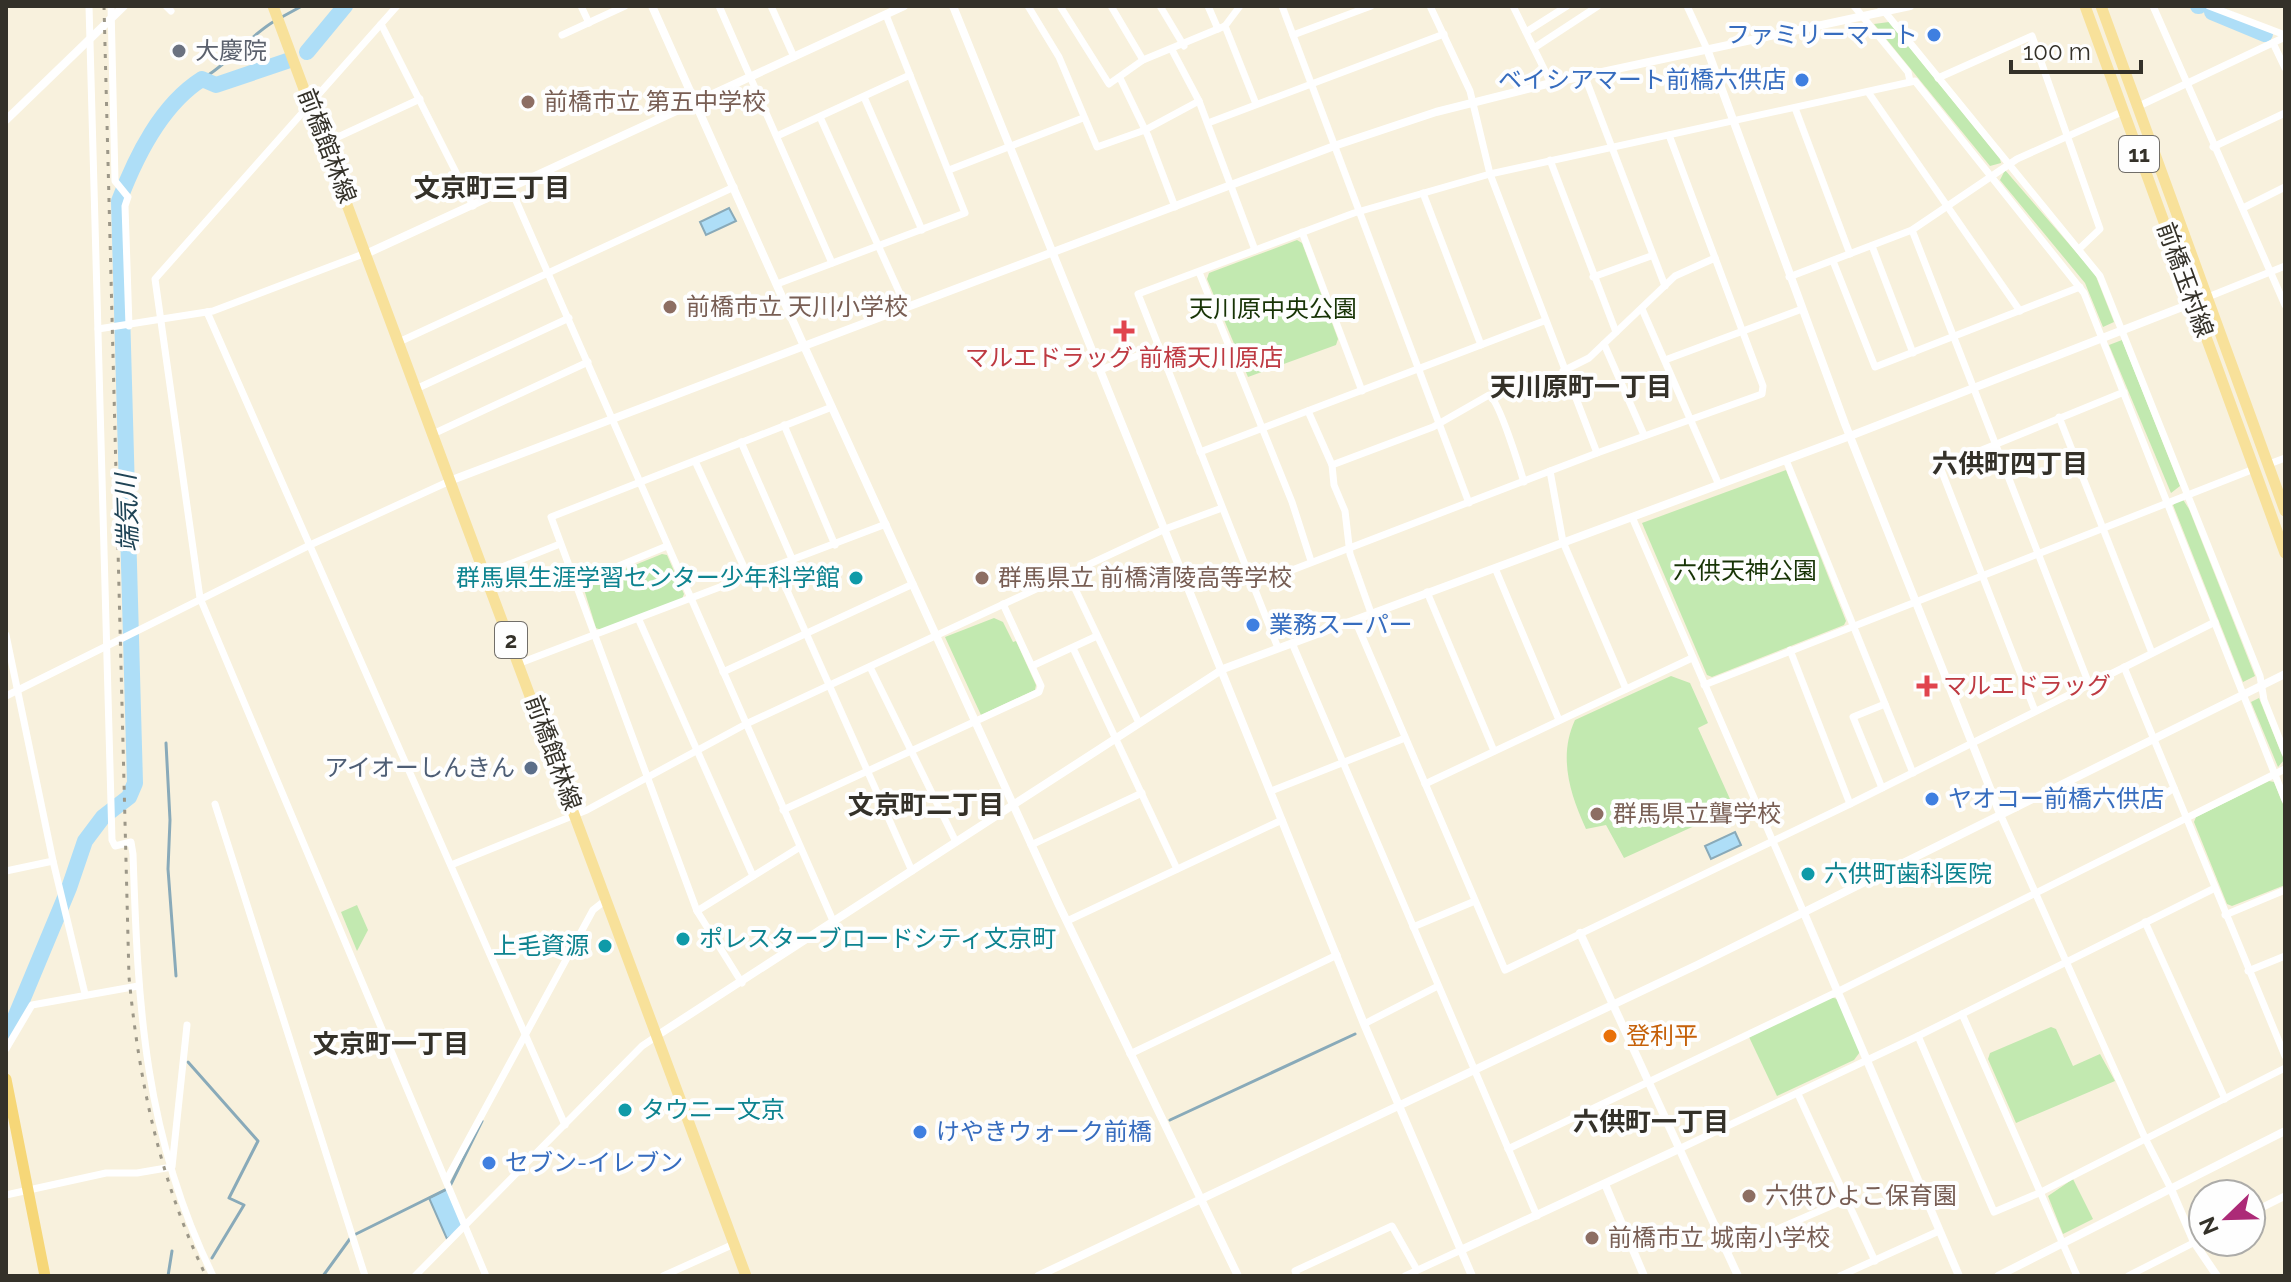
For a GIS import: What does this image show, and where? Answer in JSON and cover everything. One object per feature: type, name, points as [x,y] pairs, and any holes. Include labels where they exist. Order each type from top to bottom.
[{"type":"highway","points":[[6,1079],[45,1276]]},
{"type":"main road","name":"前橋館林線","points":[[273,6],[401,341],[746,1276]]},
{"type":"main road","name":"前橋玉村線","points":[[2085,6],[2285,553]]},
{"type":"main road","name":"前橋玉村線","points":[[2101,6],[2285,511]]},
{"type":"street","points":[[89,6],[112,840],[115,846],[131,842],[133,854],[138,986],[152,1101],[170,1167],[213,1276]]},
{"type":"street","points":[[111,6],[117,185],[126,195],[128,326]]},
{"type":"street","points":[[6,120],[124,6]]},
{"type":"street","points":[[397,6],[156,276],[200,598],[486,1276]]},
{"type":"street","points":[[581,6],[589,23]]},
{"type":"street","points":[[562,35],[625,6]]},
{"type":"street","points":[[652,6],[1031,845],[1200,1198],[1233,1275]]},
{"type":"street","points":[[719,6],[832,263]]},
{"type":"street","points":[[771,6],[794,57]]},
{"type":"street","points":[[98,329],[161,322],[207,312],[368,253],[904,6]]},
{"type":"street","points":[[953,6],[1055,250],[1364,1024],[1472,1276]]},
{"type":"street","points":[[1060,6],[1108,83],[1120,78],[1143,60],[1184,46],[1221,28],[1240,6]]},
{"type":"street","points":[[1111,6],[1143,60]]},
{"type":"street","points":[[1160,6],[1184,46]]},
{"type":"street","points":[[1208,6],[1256,104]]},
{"type":"street","points":[[1282,6],[1337,145],[1469,503]]},
{"type":"street","points":[[1293,35],[1371,6]]},
{"type":"street","points":[[1430,6],[1473,101],[1490,174],[1597,453]]},
{"type":"street","points":[[1513,6],[1551,83]]},
{"type":"street","points":[[1526,32],[1567,6]]},
{"type":"street","points":[[1534,48],[1598,6]]},
{"type":"street","points":[[1687,6],[1734,120],[1789,277],[1850,436],[2001,816],[2145,1138],[2187,1219]]},
{"type":"street","points":[[1854,6],[1908,72],[1910,81]]},
{"type":"street","points":[[6,696],[200,598],[452,480],[1337,145],[1473,101],[1882,8],[1910,6]]},
{"type":"street","points":[[2153,6],[2285,305]]},
{"type":"street","points":[[2209,6],[2285,36]]},
{"type":"street","points":[[1032,8],[1059,57],[1097,147],[1145,130],[1199,101]]},
{"type":"street","points":[[1882,8],[2100,276],[2260,676],[2260,686],[2285,753]]},
{"type":"street","points":[[777,284],[965,213],[886,15]]},
{"type":"street","points":[[381,24],[473,206]]},
{"type":"street","points":[[1208,123],[1444,34]]},
{"type":"street","points":[[1938,78],[2032,36],[2100,229],[2079,249]]},
{"type":"street","points":[[2139,106],[2285,36]]},
{"type":"street","points":[[2273,43],[2285,68]]},
{"type":"street","points":[[1172,50],[1199,101],[1255,250]]},
{"type":"street","points":[[777,136],[910,75]]},
{"type":"street","points":[[1585,77],[1665,286]]},
{"type":"street","points":[[1120,78],[1145,130],[1175,207]]},
{"type":"street","points":[[1278,648],[1138,294],[1359,211],[1490,174],[1910,81],[1917,84],[2080,287],[2285,800]]},
{"type":"street","points":[[1868,92],[2020,311]]},
{"type":"street","points":[[864,97],[922,230]]},
{"type":"street","points":[[325,143],[420,99]]},
{"type":"street","points":[[1795,108],[1850,254]]},
{"type":"street","points":[[1789,277],[1912,230],[2008,164],[2124,111]]},
{"type":"street","points":[[2213,147],[2285,113]]},
{"type":"street","points":[[820,117],[906,307]]},
{"type":"street","points":[[949,170],[1083,118]]},
{"type":"street","points":[[1253,585],[1763,392],[1669,135]]},
{"type":"street","points":[[1550,160],[1616,332]]},
{"type":"street","points":[[510,187],[834,923]]},
{"type":"street","points":[[401,341],[734,187]]},
{"type":"street","points":[[2243,208],[2285,187]]},
{"type":"street","points":[[1423,193],[1481,345]]},
{"type":"street","points":[[1912,230],[2089,684]]},
{"type":"street","points":[[1302,232],[1362,391]]},
{"type":"street","points":[[1872,246],[1913,353]]},
{"type":"street","points":[[1593,277],[1651,256]]},
{"type":"street","points":[[1563,371],[1587,360],[1684,269],[1715,258]]},
{"type":"street","points":[[1833,261],[1872,365],[1877,367],[2080,287]]},
{"type":"street","points":[[415,1276],[658,1035],[1223,669],[1850,436],[2285,266]]},
{"type":"street","points":[[1199,272],[1311,561]]},
{"type":"street","points":[[1642,309],[1719,485]]},
{"type":"street","points":[[1665,360],[1802,309]]},
{"type":"street","points":[[207,312],[565,1125]]},
{"type":"street","points":[[418,388],[569,318]]},
{"type":"street","points":[[1200,452],[1544,321]]},
{"type":"street","points":[[1604,344],[1644,435]]},
{"type":"street","points":[[1103,369],[1158,348]]},
{"type":"street","points":[[435,433],[588,362]]},
{"type":"street","points":[[2035,711],[1939,470],[1943,462],[2124,392]]},
{"type":"street","points":[[1332,465],[1439,424],[1486,395],[1493,395],[1524,482]]},
{"type":"street","points":[[742,983],[697,911],[560,544],[552,515],[832,407]]},
{"type":"street","points":[[1308,411],[1332,465],[1334,485],[1345,511],[1349,548],[1371,613]]},
{"type":"street","points":[[2059,417],[2152,653]]},
{"type":"street","points":[[784,425],[835,545]]},
{"type":"street","points":[[741,442],[793,561]]},
{"type":"street","points":[[2269,464],[2285,458]]},
{"type":"street","points":[[1786,460],[1913,773]]},
{"type":"street","points":[[695,461],[749,578]]},
{"type":"street","points":[[1704,685],[2166,500],[2254,469]]},
{"type":"street","points":[[1550,471],[1563,542],[1626,689]]},
{"type":"street","points":[[451,865],[575,815],[746,724],[828,685],[1165,529],[1222,508]]},
{"type":"street","points":[[1632,517],[1839,991],[1959,1276]]},
{"type":"street","points":[[520,663],[777,568],[886,524]]},
{"type":"street","points":[[487,573],[560,544]]},
{"type":"street","points":[[575,584],[667,546]]},
{"type":"street","points":[[777,568],[912,871]]},
{"type":"street","points":[[1495,568],[1559,720]]},
{"type":"street","points":[[1068,574],[1139,723]]},
{"type":"street","points":[[723,672],[913,584]]},
{"type":"street","points":[[1427,592],[1494,751]]},
{"type":"street","points":[[783,810],[1039,692],[1041,686],[1003,604]]},
{"type":"street","points":[[639,620],[753,876]]},
{"type":"street","points":[[1355,620],[1505,970],[1850,804],[2215,622]]},
{"type":"street","points":[[6,635],[53,861],[85,994]]},
{"type":"street","points":[[1032,666],[1097,636]]},
{"type":"street","points":[[1292,643],[1537,1216]]},
{"type":"street","points":[[1073,648],[1177,869]]},
{"type":"street","points":[[1790,650],[1850,804]]},
{"type":"street","points":[[1425,784],[1692,658]]},
{"type":"street","points":[[870,667],[956,842]]},
{"type":"street","points":[[2124,667],[2285,1056]]},
{"type":"street","points":[[1038,1276],[1804,913],[2285,674]]},
{"type":"street","points":[[1882,788],[1853,717],[1885,704]]},
{"type":"street","points":[[1271,791],[1405,738]]},
{"type":"street","points":[[1508,1149],[1839,991],[2285,769]]},
{"type":"street","points":[[2150,804],[2174,788]]},
{"type":"street","points":[[1031,845],[1142,793]]},
{"type":"street","points":[[215,804],[365,1276]]},
{"type":"street","points":[[1067,921],[1282,820]]},
{"type":"street","points":[[697,911],[800,847]]},
{"type":"street","points":[[6,871],[53,861]]},
{"type":"street","points":[[1405,1276],[1798,1094],[2215,888]]},
{"type":"street","points":[[2225,915],[2285,890]]},
{"type":"street","points":[[447,1179],[593,910],[607,899]]},
{"type":"street","points":[[1413,927],[1475,901]]},
{"type":"street","points":[[2145,922],[2225,1099]]},
{"type":"street","points":[[1580,933],[1729,1250],[1738,1276]]},
{"type":"street","points":[[1130,1054],[1337,955]]},
{"type":"street","points":[[2248,971],[2285,956]]},
{"type":"street","points":[[6,1049],[30,1006],[138,986]]},
{"type":"street","points":[[1364,1024],[1438,986]]},
{"type":"street","points":[[1962,1014],[2077,1276]]},
{"type":"street","points":[[6,1195],[106,1173],[137,1173],[170,1167],[174,1162],[187,1025]]},
{"type":"street","points":[[1918,1036],[1994,1212],[2039,1193],[2285,1068]]},
{"type":"street","points":[[1798,1094],[1875,1261]]},
{"type":"street","points":[[1998,1276],[2285,1131]]},
{"type":"street","points":[[1605,1184],[1644,1276]]},
{"type":"street","points":[[2267,1205],[2285,1196]]},
{"type":"street","points":[[1729,1250],[1847,1199]]},
{"type":"street","points":[[1297,1276],[1295,1271],[1392,1226],[1417,1270]]},
{"type":"street","points":[[1840,1276],[1858,1273],[1875,1261],[1939,1231]]},
{"type":"street","points":[[663,1276],[734,1244]]},
{"type":"street","points":[[2128,1276],[2187,1246]]},
{"type":"street","points":[[2208,1258],[2217,1276]]},
{"type":"green space","points":[[1889,22],[2001,163],[1990,166],[1874,24]]},
{"type":"green space","points":[[2005,170],[2095,274],[2114,322],[2103,327],[2085,283],[2000,180]]},
{"type":"green space","name":"天川原中央公園","points":[[1297,240],[1302,243],[1338,339],[1336,345],[1248,377],[1207,279],[1209,273]]},
{"type":"green space","points":[[2122,340],[2180,486],[2171,493],[2109,345]]},
{"type":"green space","name":"六供天神公園","points":[[1786,470],[1846,621],[1844,625],[1712,677],[1707,675],[1642,523]]},
{"type":"green space","points":[[2182,498],[2255,676],[2243,682],[2173,505]]},
{"type":"green space","points":[[662,554],[667,555],[684,594],[682,599],[601,630],[596,628],[583,586]]},
{"type":"green space","points":[[994,618],[1003,622],[1013,642],[1016,641],[1036,685],[1035,690],[981,715],[945,637]]},
{"type":"green space","points":[[1671,676],[1690,683],[1708,723],[1698,728],[1734,808],[1624,858],[1606,825],[1586,829],[1580,816],[1568,775],[1570,734],[1575,720]]},
{"type":"green space","points":[[2259,698],[2284,760],[2278,767],[2251,702]]},
{"type":"green space","points":[[2269,781],[2274,782],[2285,809],[2285,885],[2232,906],[2227,904],[2194,822],[2196,817]]},
{"type":"green space","points":[[357,905],[368,930],[357,951],[341,912]]},
{"type":"green space","points":[[1831,997],[1837,999],[1860,1052],[1854,1060],[1777,1096],[1749,1037]]},
{"type":"green space","points":[[2051,1027],[2056,1029],[2073,1066],[2100,1054],[2115,1081],[2016,1123],[1988,1059],[1990,1053]]},
{"type":"green space","points":[[2073,1179],[2093,1219],[2063,1234],[2048,1196]]},
{"type":"water","points":[[729,208],[736,221],[706,235],[700,222]]},
{"type":"water","points":[[1735,832],[1741,845],[1711,859],[1705,846]]},
{"type":"water","points":[[449,1188],[464,1226],[447,1239],[429,1198]]},
{"type":"waterway","points":[[280,18],[302,6]]},
{"type":"waterway","name":"端気川","points":[[307,52],[345,6]]},
{"type":"waterway","points":[[2212,12],[2265,34]]},
{"type":"waterway","points":[[202,79],[273,22]]},
{"type":"waterway","name":"端気川","points":[[9,1032],[69,888],[85,841],[103,817],[129,797],[135,783],[119,201],[152,133],[187,90],[202,79],[216,85],[287,61]]},
{"type":"waterway","points":[[166,743],[170,820],[168,869],[176,976]]},
{"type":"waterway","points":[[1170,1120],[1355,1034]]},
{"type":"waterway","points":[[188,1062],[258,1141],[229,1198],[244,1205],[212,1258]]},
{"type":"waterway","points":[[323,1276],[352,1236],[449,1188],[482,1121]]},
{"type":"waterway","points":[[168,1276],[172,1251]]},
{"type":"railway","points":[[104,6],[129,977],[139,1055],[154,1130],[176,1204],[206,1276]]},
{"type":"place","name":"ファミリーマート","points":[[1934,35]]},
{"type":"place","name":"大慶院","points":[[179,51]]},
{"type":"place","name":"ベイシアマート前橋六供店","points":[[1802,80]]},
{"type":"place","name":"前橋市立 第五中学校","points":[[528,102]]},
{"type":"place","name":"前橋市立 天川小学校","points":[[670,307]]},
{"type":"place","name":"マルエドラッグ 前橋天川原店","points":[[1124,331]]},
{"type":"place","name":"群馬県生涯学習センター少年科学館","points":[[856,578]]},
{"type":"place","name":"群馬県立 前橋清陵高等学校","points":[[982,578]]},
{"type":"place","name":"業務スーパー","points":[[1253,625]]},
{"type":"place","name":"マルエドラッグ","points":[[1927,686]]},
{"type":"place","name":"アイオーしんきん","points":[[531,768]]},
{"type":"place","name":"ヤオコー前橋六供店","points":[[1932,799]]},
{"type":"place","name":"群馬県立聾学校","points":[[1597,814]]},
{"type":"place","name":"六供町歯科医院","points":[[1808,874]]},
{"type":"place","name":"ポレスターブロードシティ文京町","points":[[683,939]]},
{"type":"place","name":"上毛資源","points":[[605,946]]},
{"type":"place","name":"登利平","points":[[1610,1036]]},
{"type":"place","name":"タウニー文京","points":[[625,1110]]},
{"type":"place","name":"けやきウォーク前橋","points":[[920,1132]]},
{"type":"place","name":"セブン-イレブン","points":[[489,1163]]},
{"type":"place","name":"六供ひよこ保育園","points":[[1749,1196]]},
{"type":"place","name":"前橋市立 城南小学校","points":[[1592,1238]]},
{"type":"district","name":"文京町三丁目","points":[[492,188]]},
{"type":"district","name":"天川原町一丁目","points":[[1581,387]]},
{"type":"district","name":"六供町四丁目","points":[[2010,464]]},
{"type":"district","name":"文京町二丁目","points":[[926,805]]},
{"type":"district","name":"文京町一丁目","points":[[391,1044]]},
{"type":"district","name":"六供町一丁目","points":[[1651,1122]]}]
